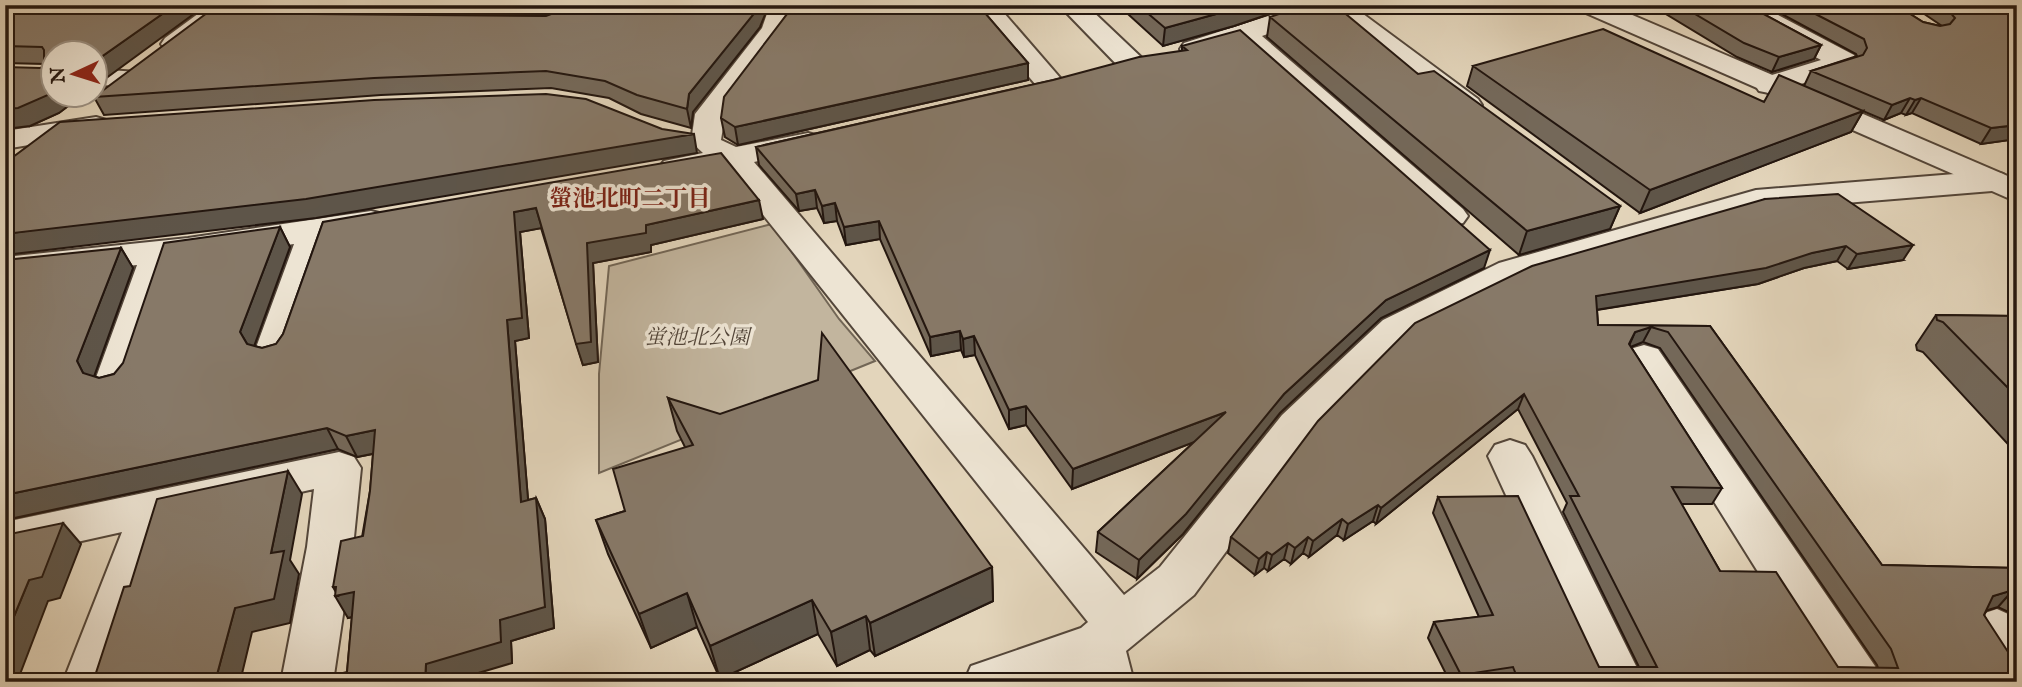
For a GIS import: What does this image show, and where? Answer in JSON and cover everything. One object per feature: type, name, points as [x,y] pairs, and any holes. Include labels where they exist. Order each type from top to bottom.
[{"type":"street","points":[[782,5],[774,29],[710,114],[720,150],[1109,650]]},
{"type":"street","points":[[984,5],[1063,83],[1244,34],[1327,5]]},
{"type":"street","points":[[1071,5],[1154,60]]},
{"type":"street","points":[[1335,5],[1487,119]]},
{"type":"street","points":[[1588,5],[2008,188]]},
{"type":"street","points":[[1742,5],[1844,61],[1769,85]]},
{"type":"street","points":[[66,129],[144,66],[227,15]]},
{"type":"street","points":[[1244,34],[1492,253]]},
{"type":"street","points":[[108,74],[144,66]]},
{"type":"street","points":[[10,153],[19,140],[66,129],[121,125]]},
{"type":"street","points":[[653,172],[720,150],[840,134]]},
{"type":"street","points":[[666,135],[720,150]]},
{"type":"street","points":[[990,682],[1109,650],[1177,581],[1297,425],[1396,328],[1492,253],[1756,200],[2008,188]]},
{"type":"street","points":[[5,268],[316,231],[397,216]]},
{"type":"street","points":[[273,353],[316,231]]},
{"type":"street","points":[[114,383],[159,251]]},
{"type":"street","points":[[1644,358],[1856,682]]},
{"type":"street","points":[[1510,456],[1618,682]]},
{"type":"street","points":[[5,540],[339,468],[330,547],[307,682]]},
{"type":"street","points":[[89,682],[154,507]]},
{"type":"green space","name":"蛍池北公園","points":[[772,224],[839,319],[875,361],[599,473],[599,374],[609,266]]},
{"type":"building","points":[[5,5],[175,5],[108,52],[108,38],[38,38],[38,47],[5,46]]},
{"type":"building","points":[[563,5],[759,5],[689,94],[687,109],[637,95],[605,81],[546,71],[374,78],[108,96],[108,87],[207,13],[546,16],[557,12]]},
{"type":"building","points":[[789,5],[979,5],[1028,63],[735,127],[721,118],[724,97],[787,14]]},
{"type":"building","points":[[1138,5],[1249,5],[1165,28]]},
{"type":"building","points":[[1305,5],[1335,5],[1418,74],[1434,71],[1620,206],[1527,231],[1270,17]]},
{"type":"building","points":[[1680,5],[1749,5],[1821,45],[1779,57],[1744,43]]},
{"type":"building","points":[[1798,5],[1896,5],[1923,22],[1940,26],[1950,24],[1955,18],[1941,5],[2017,5],[2017,125],[1991,128],[1921,98],[1910,98],[1892,105],[1811,71],[1863,55],[1867,48],[1864,39]]},
{"type":"building","points":[[1603,29],[1764,102],[1779,75],[1863,111],[1650,190],[1473,66]]},
{"type":"building","points":[[1240,30],[1490,250],[1386,300],[1284,394],[1186,514],[1139,560],[1098,532],[1226,412],[1073,469],[1026,406],[1009,410],[974,336],[963,339],[960,331],[930,337],[879,221],[844,227],[835,203],[822,206],[815,190],[796,194],[756,147],[1053,80],[1139,57],[1187,50],[1182,46]]},
{"type":"building","points":[[5,67],[38,68],[38,99],[18,108],[5,109]]},
{"type":"building","points":[[546,94],[586,99],[662,129],[694,134],[306,199],[5,234],[5,163],[60,122],[374,100]]},
{"type":"building","points":[[721,153],[759,200],[646,225],[646,233],[587,243],[591,342],[576,344],[536,208],[514,212],[522,318],[507,320],[521,502],[536,498],[545,607],[500,620],[501,642],[426,664],[425,682],[334,682],[335,675],[347,672],[354,592],[335,596],[336,587],[333,587],[341,541],[363,536],[375,430],[346,436],[327,428],[5,495],[5,260],[121,248],[77,361],[83,373],[99,378],[114,374],[123,363],[164,243],[280,227],[240,332],[247,344],[262,348],[276,344],[283,334],[323,222]]},
{"type":"building","points":[[1838,194],[1913,245],[1857,254],[1846,246],[1812,253],[1766,268],[1596,296],[1598,325],[1710,326],[1882,565],[2017,568],[2017,592],[2013,590],[1993,596],[1984,615],[2012,658],[2017,660],[2017,682],[1519,682],[1513,667],[1461,675],[1434,622],[1493,615],[1438,497],[1518,496],[1599,667],[1657,667],[1570,496],[1579,496],[1524,394],[1381,508],[1378,505],[1348,524],[1342,519],[1313,541],[1308,537],[1295,548],[1288,543],[1272,555],[1267,552],[1259,559],[1231,537],[1318,421],[1415,323],[1532,266],[1765,199]],"holes":[[[1651,327],[1668,332],[1891,649],[1898,668],[1838,667],[1776,572],[1720,571],[1672,487],[1722,488],[1629,344],[1635,332]]]},
{"type":"building","points":[[1936,315],[2017,316],[2017,397],[1943,322],[1937,320]]},
{"type":"building","points":[[822,333],[992,567],[870,623],[866,616],[831,632],[812,600],[710,646],[687,593],[639,614],[596,520],[625,511],[613,469],[693,445],[668,398],[720,414],[818,380]]},
{"type":"building","points":[[288,471],[271,553],[284,551],[274,599],[235,608],[215,682],[93,682],[124,587],[130,586],[157,499]]},
{"type":"building","points":[[63,523],[42,577],[29,580],[5,638],[5,535]]},
{"type":"district","name":"螢池北町二丁目","points":[[630,198]]}]
